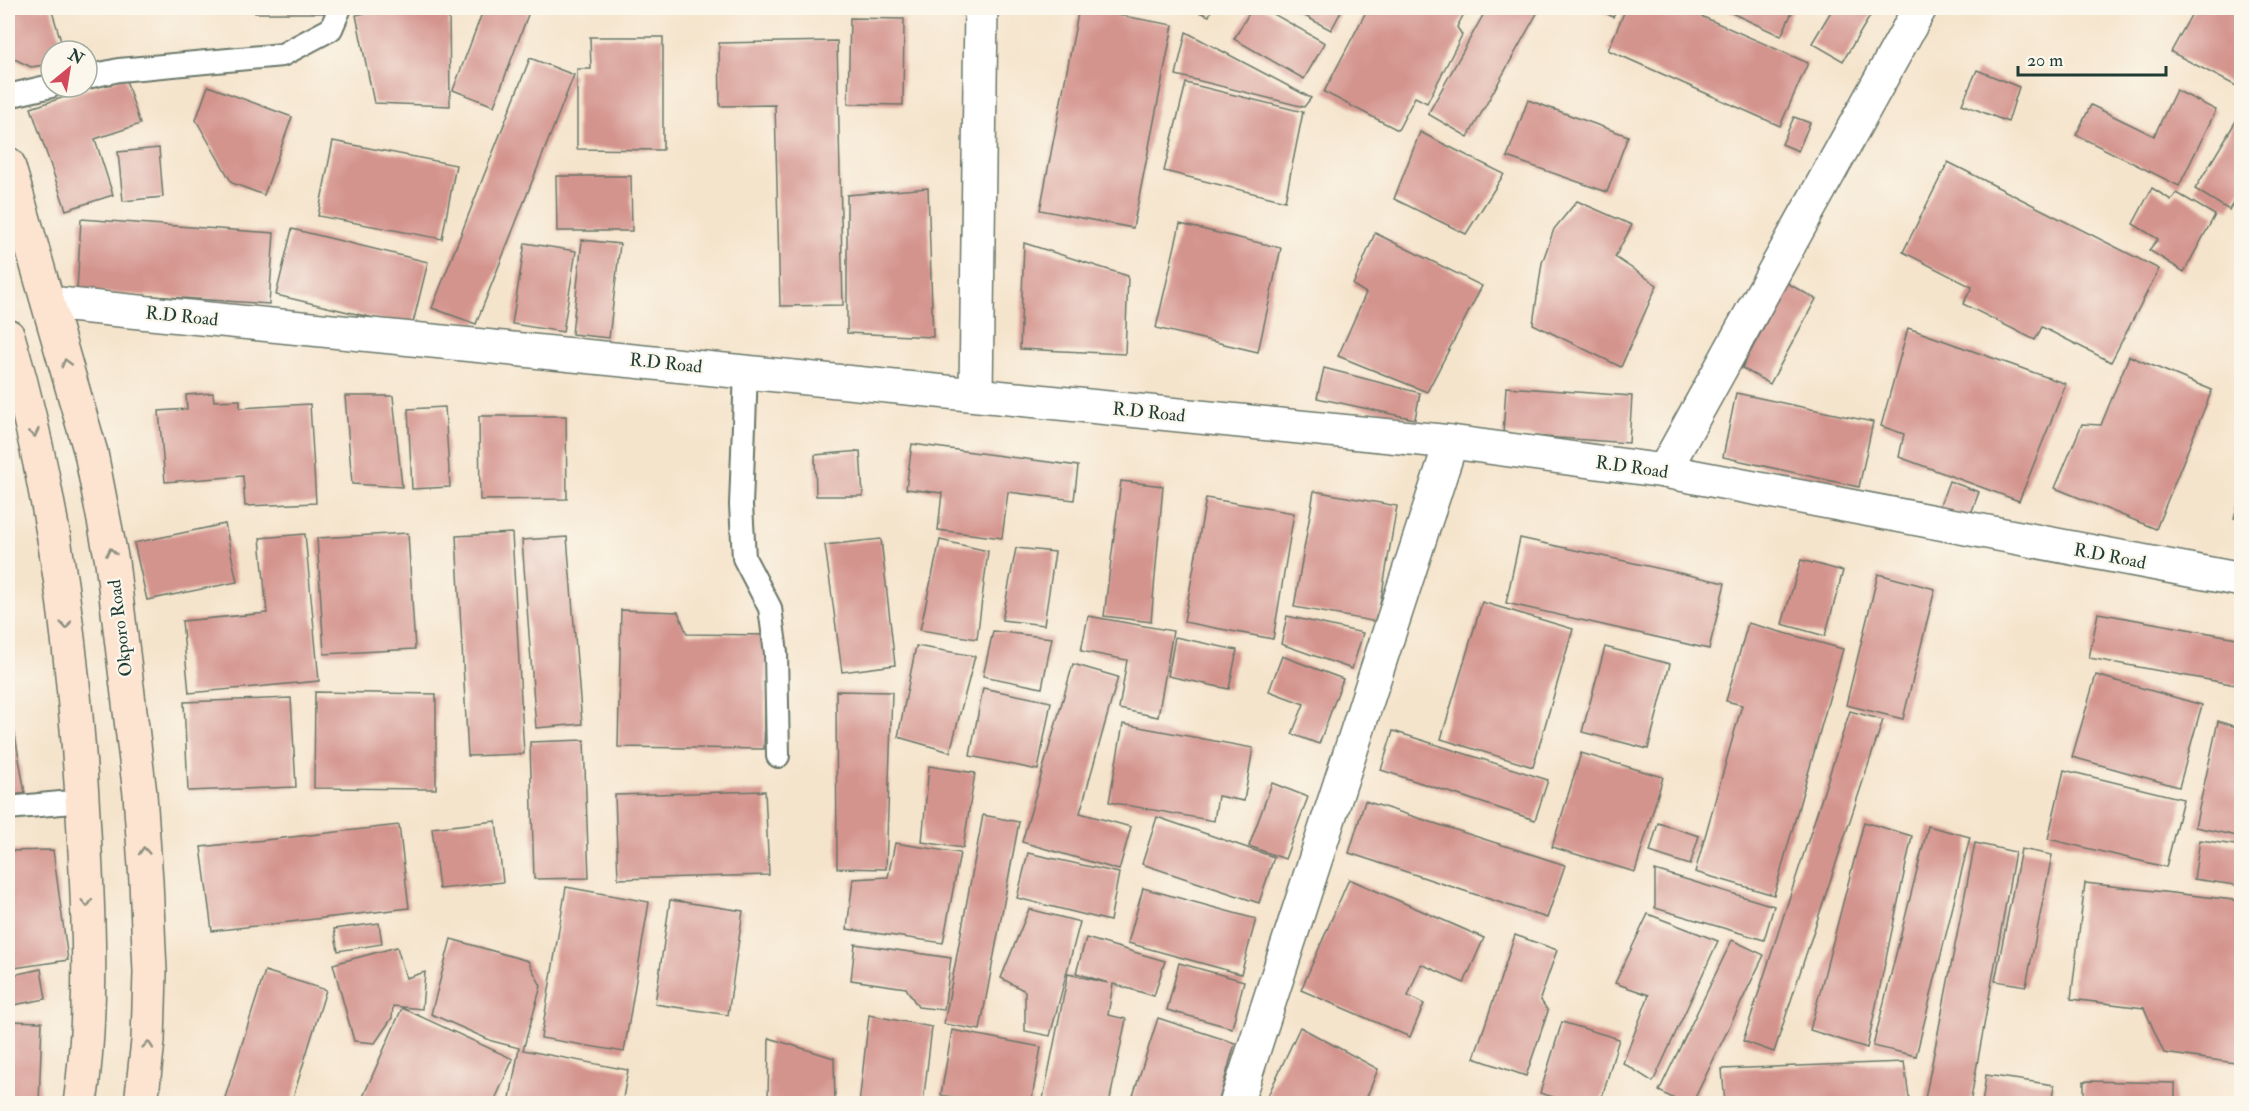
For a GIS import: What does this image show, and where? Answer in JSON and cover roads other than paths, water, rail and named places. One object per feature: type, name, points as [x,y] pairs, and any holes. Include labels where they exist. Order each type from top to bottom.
[{"type":"main road","name":"Okporo Road","points":[[8,164],[49,303],[103,502],[140,794],[150,972],[148,1041],[141,1104]]},
{"type":"main road","points":[[8,336],[26,397],[49,505],[64,596],[82,801],[89,924],[87,1032],[80,1104]]},
{"type":"street","points":[[976,394],[981,8]]},
{"type":"street","points":[[1664,471],[1920,8]]},
{"type":"street","name":"R.D Road","points":[[49,303],[1451,442],[1664,471],[2241,580]]},
{"type":"street","points":[[1236,1104],[1451,442]]},
{"type":"lane","points":[[99,74],[119,70],[282,55],[331,29],[340,8]]},
{"type":"lane","points":[[8,96],[39,89]]},
{"type":"lane","points":[[746,371],[741,505],[744,558],[770,608],[776,653],[777,756]]},
{"type":"lane","points":[[8,808],[82,801]]}]
